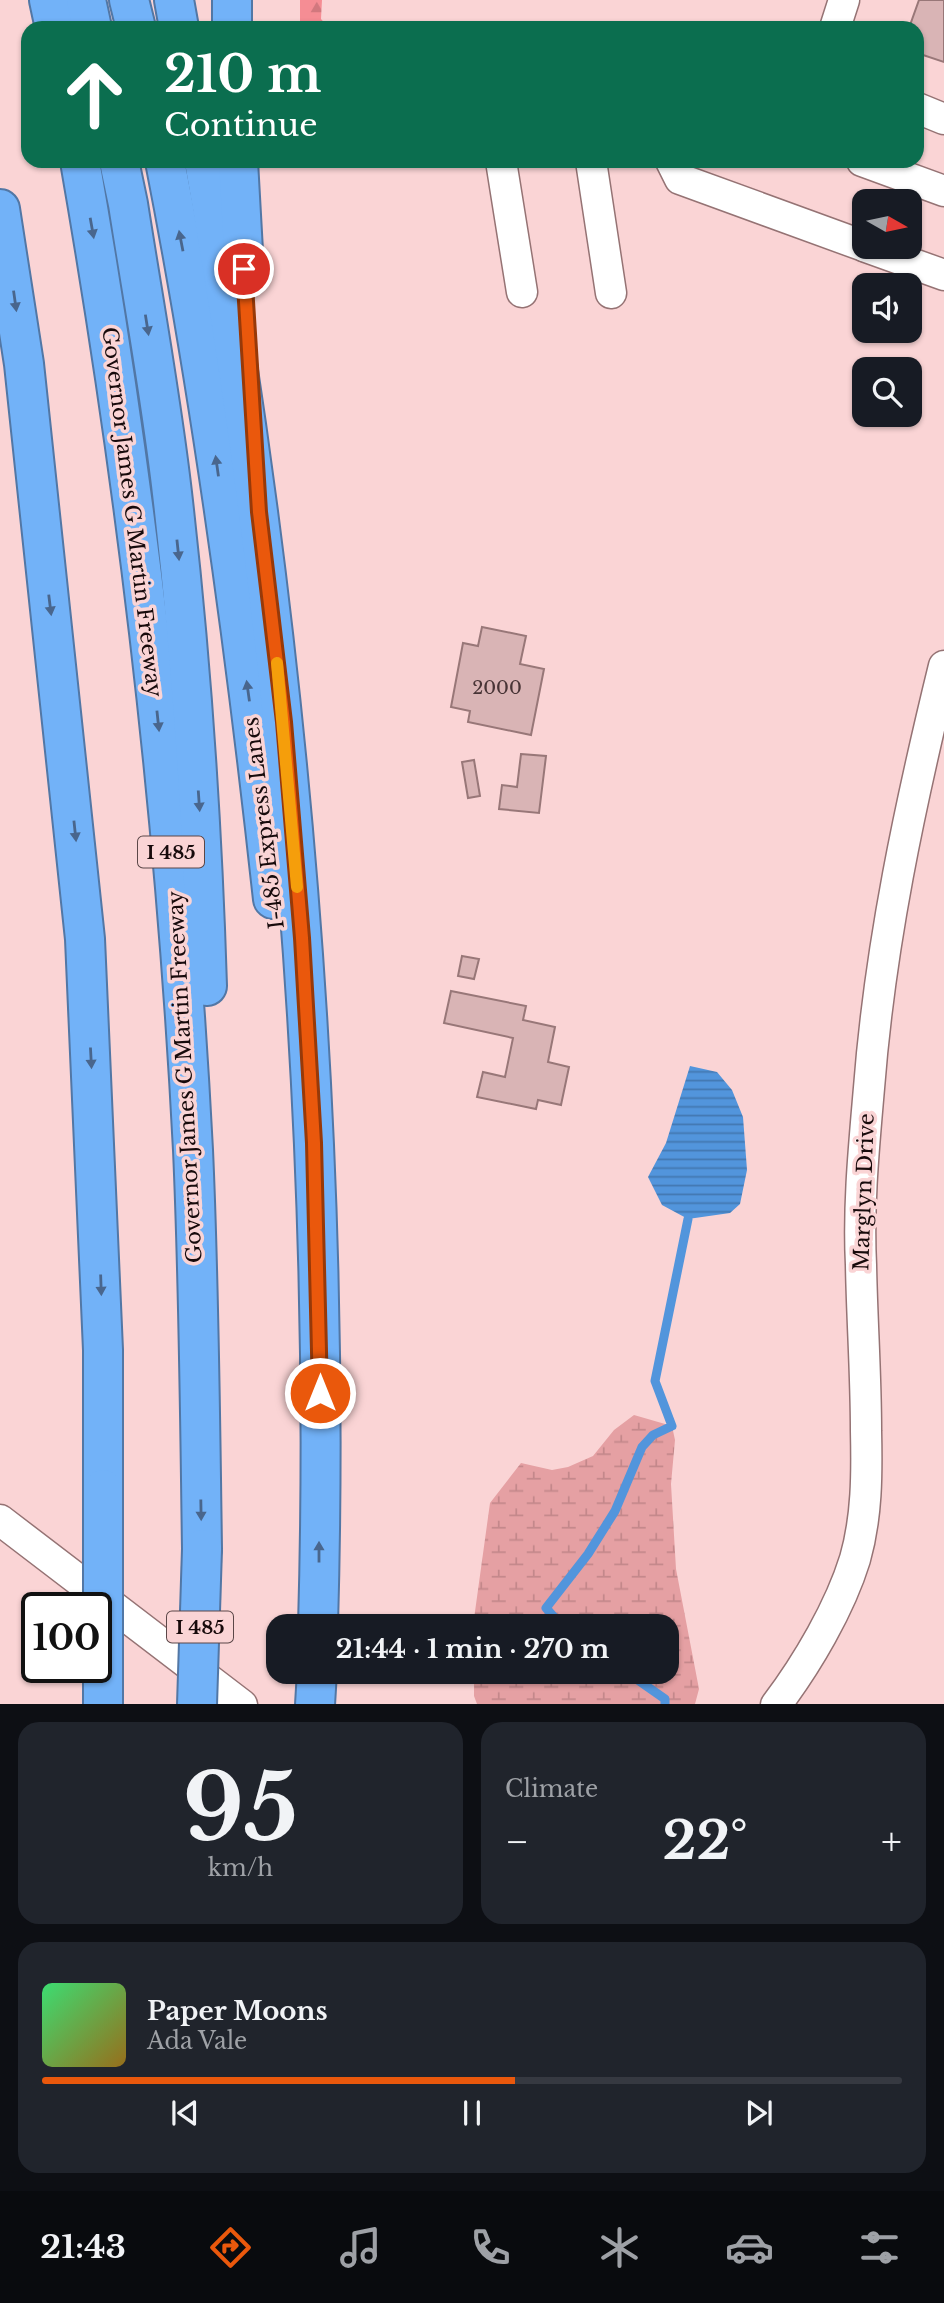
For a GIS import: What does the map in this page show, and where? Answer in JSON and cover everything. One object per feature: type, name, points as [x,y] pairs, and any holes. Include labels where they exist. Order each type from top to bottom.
[{"type":"highway","points":[[49,0],[54,21]]},
{"type":"highway","points":[[86,0],[90,21]]},
{"type":"highway","points":[[129,0],[134,21]]},
{"type":"highway","points":[[174,0],[178,21]]},
{"type":"highway","points":[[232,0],[232,21]]},
{"type":"highway","name":"Governor James G Martin Freeway","points":[[81,168],[108,318],[137,526],[162,750],[179,947],[192,1149],[200,1354],[202,1549],[197,1704]]},
{"type":"highway","name":"I 485","points":[[121,168],[172,490],[190,664],[202,849],[210,1091],[201,1460]]},
{"type":"highway","name":"I-485 Express Lanes","points":[[166,168],[192,298],[213,431],[260,782],[302,1192],[319,1491]]},
{"type":"highway","points":[[205,168],[228,296],[259,512],[284,722],[303,965],[314,1143],[320,1344],[318,1614]]},
{"type":"highway","points":[[238,168],[259,512]]},
{"type":"highway","points":[[0,209],[24,364],[85,939],[103,1350],[103,1704]]},
{"type":"highway","points":[[0,376],[42,537]]},
{"type":"highway","points":[[315,1704],[316,1684]]},
{"type":"street","points":[[837,21],[844,0]]},
{"type":"street","points":[[924,111],[944,119]]},
{"type":"street","points":[[502,168],[522,292]]},
{"type":"street","points":[[593,168],[611,293]]},
{"type":"street","points":[[674,168],[680,179],[852,241]]},
{"type":"street","points":[[881,168],[944,191]]},
{"type":"street","points":[[900,259],[944,275]]},
{"type":"street","name":"Marglyn Drive","points":[[776,1704],[817,1641],[839,1598],[855,1559],[862,1527],[867,1486],[860,1260],[862,1174],[869,1086],[888,927],[924,747],[944,666]]},
{"type":"street","points":[[0,1520],[242,1704]]},
{"type":"green space","points":[[300,0],[322,0],[323,21],[300,21]]},
{"type":"green space","points":[[634,1415],[672,1426],[675,1440],[671,1484],[676,1569],[699,1689],[695,1704],[477,1704],[474,1684],[679,1684],[679,1614],[475,1614],[490,1503],[521,1463],[552,1470],[568,1467],[593,1456],[614,1430]]},
{"type":"water","points":[[690,1066],[717,1072],[732,1090],[743,1117],[747,1170],[740,1204],[730,1213],[688,1219],[662,1205],[648,1177],[666,1143]]},
{"type":"building","points":[[919,0],[944,0],[944,62],[924,55],[924,21],[912,21]]},
{"type":"building","points":[[482,627],[526,636],[520,664],[544,669],[531,735],[468,722],[470,711],[451,707],[463,643],[478,646]]},
{"type":"building","points":[[521,754],[546,756],[539,813],[499,809],[502,785],[517,787]]},
{"type":"building","points":[[474,760],[480,796],[468,798],[462,762]]},
{"type":"building","points":[[462,956],[479,959],[474,979],[458,976]]},
{"type":"building","points":[[451,991],[526,1006],[523,1020],[555,1027],[548,1062],[569,1067],[561,1105],[538,1100],[536,1109],[477,1097],[483,1072],[505,1077],[513,1038],[444,1023]]},
{"type":"waterway","points":[[551,1614],[546,1608],[588,1554],[615,1511],[642,1447],[653,1435],[672,1426],[655,1381],[688,1219]]},
{"type":"waterway","points":[[644,1684],[665,1699],[665,1704]]},
{"type":"slow traffic","points":[[277,663],[297,887]]},
{"type":"route","points":[[244,269],[259,512],[284,722],[302,938],[314,1143],[320,1393]]}]
